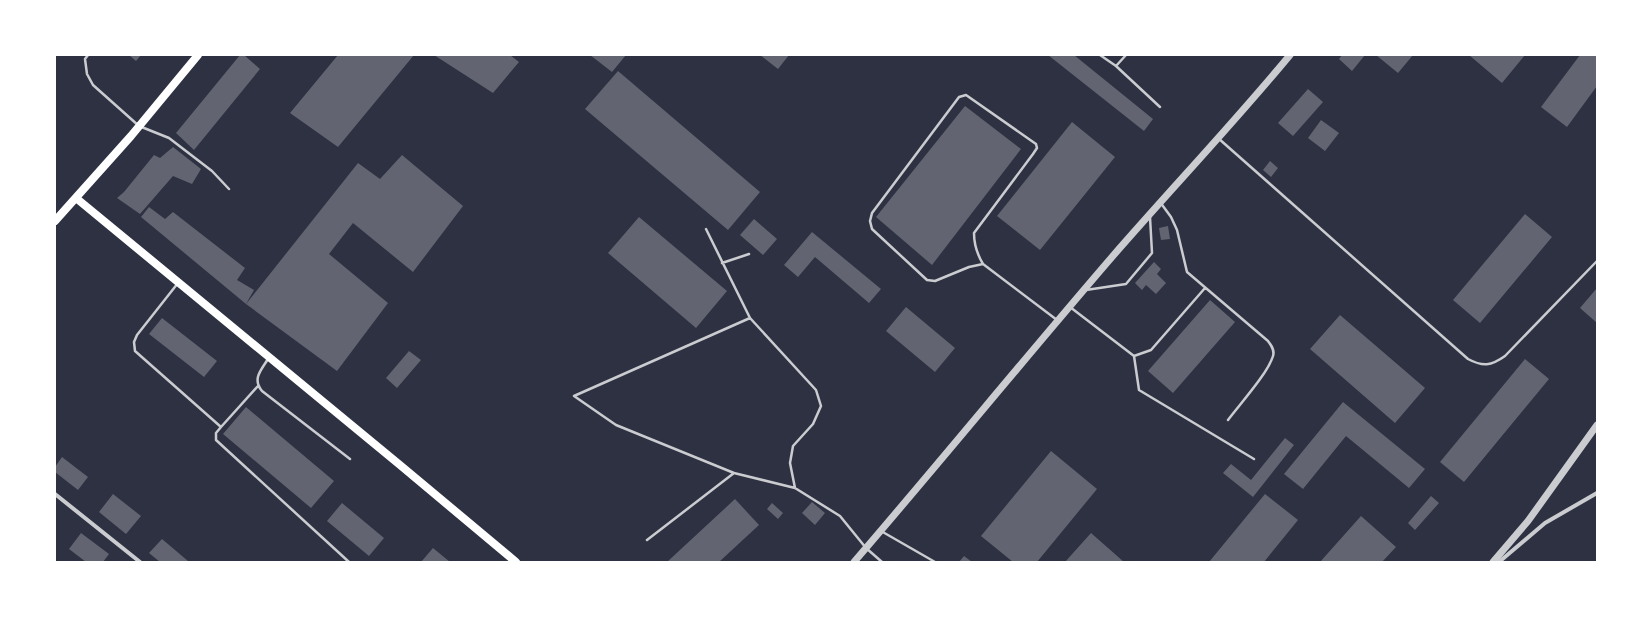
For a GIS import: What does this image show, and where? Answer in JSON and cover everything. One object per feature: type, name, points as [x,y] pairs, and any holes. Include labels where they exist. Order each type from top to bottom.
[{"type":"main road","points":[[55,221],[139,126],[198,55]]},
{"type":"main road","points":[[76,198],[400,464],[516,562]]},
{"type":"street","points":[[854,562],[1057,320],[1290,55]]},
{"type":"street","points":[[1493,562],[1528,521],[1597,425]]},
{"type":"street","points":[[1499,562],[1545,523],[1597,493]]},
{"type":"street","points":[[55,494],[140,562]]},
{"type":"lane","points":[[88,55],[85,59],[87,74],[93,86],[139,126],[169,138],[212,171],[230,188]]},
{"type":"lane","points":[[1100,55],[1116,66],[1160,107]]},
{"type":"lane","points":[[1116,66],[1126,55]]},
{"type":"lane","points":[[983,264],[969,266],[935,281],[927,280],[872,229],[870,221],[872,213],[962,95],[966,95],[1036,144],[1037,148],[974,233],[975,248],[978,257],[983,264],[1057,320]]},
{"type":"lane","points":[[1218,138],[1378,281],[1468,359],[1474,362],[1484,365],[1494,364],[1504,356],[1597,262]]},
{"type":"lane","points":[[1160,202],[1171,217],[1177,230],[1187,272],[1268,341],[1273,351],[1273,356],[1262,376],[1228,420]]},
{"type":"lane","points":[[1084,290],[1126,284],[1152,253],[1150,214]]},
{"type":"lane","points":[[706,229],[750,318],[816,390],[821,406],[813,424],[793,446],[790,463],[794,488]]},
{"type":"lane","points":[[722,263],[749,254]]},
{"type":"lane","points":[[178,282],[137,335],[134,342],[135,350],[221,427]]},
{"type":"lane","points":[[1134,356],[1151,350],[1205,288]]},
{"type":"lane","points":[[1069,307],[1134,356],[1139,390],[1254,459]]},
{"type":"lane","points":[[750,318],[574,396],[616,425],[734,473],[794,488],[840,516],[866,548],[882,562]]},
{"type":"lane","points":[[269,357],[257,378],[258,386],[262,391],[350,459]]},
{"type":"lane","points":[[258,386],[216,433],[216,440],[349,562]]},
{"type":"lane","points":[[647,540],[734,473]]},
{"type":"lane","points":[[881,531],[935,562]]},
{"type":"building","points":[[129,55],[141,55],[136,61]]},
{"type":"building","points":[[240,55],[244,55],[260,69],[194,150],[176,133]]},
{"type":"building","points":[[338,55],[414,55],[338,147],[290,113]]},
{"type":"building","points":[[434,55],[510,55],[519,62],[493,93]]},
{"type":"building","points":[[590,55],[626,55],[612,72]]},
{"type":"building","points":[[760,55],[789,55],[778,69]]},
{"type":"building","points":[[1048,55],[1074,55],[1153,119],[1144,131]]},
{"type":"building","points":[[1342,55],[1365,55],[1352,71],[1339,59]]},
{"type":"building","points":[[1376,55],[1413,55],[1398,73]]},
{"type":"building","points":[[1469,55],[1525,55],[1502,83]]},
{"type":"building","points":[[1580,55],[1597,55],[1597,86],[1567,127],[1541,107]]},
{"type":"building","points":[[618,71],[760,192],[728,230],[585,109]]},
{"type":"building","points":[[1308,89],[1323,102],[1293,136],[1278,123]]},
{"type":"building","points":[[965,106],[1021,149],[932,265],[876,217]]},
{"type":"building","points":[[1321,120],[1339,133],[1325,151],[1308,138]]},
{"type":"building","points":[[1072,122],[1115,157],[1040,250],[997,216]]},
{"type":"building","points":[[173,147],[201,169],[192,184],[173,176],[140,214],[117,198],[124,192],[154,155],[160,158]]},
{"type":"building","points":[[402,155],[463,206],[413,272],[353,223],[329,254],[388,303],[337,371],[246,304],[358,163],[380,179]]},
{"type":"building","points":[[1270,161],[1278,168],[1271,177],[1263,170]]},
{"type":"building","points":[[149,207],[165,219],[173,212],[245,268],[237,280],[254,290],[246,304],[141,217]]},
{"type":"building","points":[[1525,214],[1552,237],[1480,323],[1453,300]]},
{"type":"building","points":[[639,217],[727,291],[696,328],[608,253]]},
{"type":"building","points":[[754,219],[777,239],[763,255],[740,235]]},
{"type":"building","points":[[1168,226],[1170,239],[1161,240],[1159,228]]},
{"type":"building","points":[[812,232],[881,289],[869,303],[815,257],[798,277],[784,265]]},
{"type":"building","points":[[1154,262],[1161,269],[1157,274],[1166,283],[1156,294],[1146,285],[1142,290],[1135,283]]},
{"type":"building","points":[[1597,288],[1597,323],[1580,308]]},
{"type":"building","points":[[1210,300],[1235,322],[1173,393],[1148,371]]},
{"type":"building","points":[[906,307],[955,348],[935,372],[886,331]]},
{"type":"building","points":[[1340,315],[1425,388],[1395,423],[1310,349]]},
{"type":"building","points":[[162,318],[217,361],[204,377],[149,334]]},
{"type":"building","points":[[409,351],[421,360],[397,388],[386,378]]},
{"type":"building","points":[[1525,359],[1549,379],[1464,482],[1440,462]]},
{"type":"building","points":[[1343,402],[1425,469],[1409,488],[1346,436],[1303,489],[1284,474]]},
{"type":"building","points":[[246,407],[334,481],[311,508],[223,434]]},
{"type":"building","points":[[1285,438],[1294,445],[1253,497],[1223,473],[1231,464],[1251,480]]},
{"type":"building","points":[[1051,451],[1097,489],[1037,562],[1013,562],[981,536]]},
{"type":"building","points":[[62,457],[88,477],[78,490],[55,472],[55,467]]},
{"type":"building","points":[[113,494],[141,516],[126,534],[99,512]]},
{"type":"building","points":[[1265,494],[1298,520],[1264,562],[1209,562]]},
{"type":"building","points":[[1431,496],[1439,503],[1415,530],[1408,523]]},
{"type":"building","points":[[735,499],[759,525],[719,562],[667,562]]},
{"type":"building","points":[[812,502],[825,513],[815,525],[802,513]]},
{"type":"building","points":[[342,503],[384,538],[369,556],[327,521]]},
{"type":"building","points":[[772,503],[783,513],[778,519],[767,509]]},
{"type":"building","points":[[1361,516],[1396,547],[1382,562],[1320,562]]},
{"type":"building","points":[[81,533],[109,554],[103,562],[86,562],[69,549]]},
{"type":"building","points":[[1091,533],[1124,562],[1065,562]]},
{"type":"building","points":[[162,539],[188,561],[160,562],[149,553]]},
{"type":"building","points":[[433,548],[450,562],[421,562]]},
{"type":"building","points":[[964,556],[972,562],[959,562]]}]
